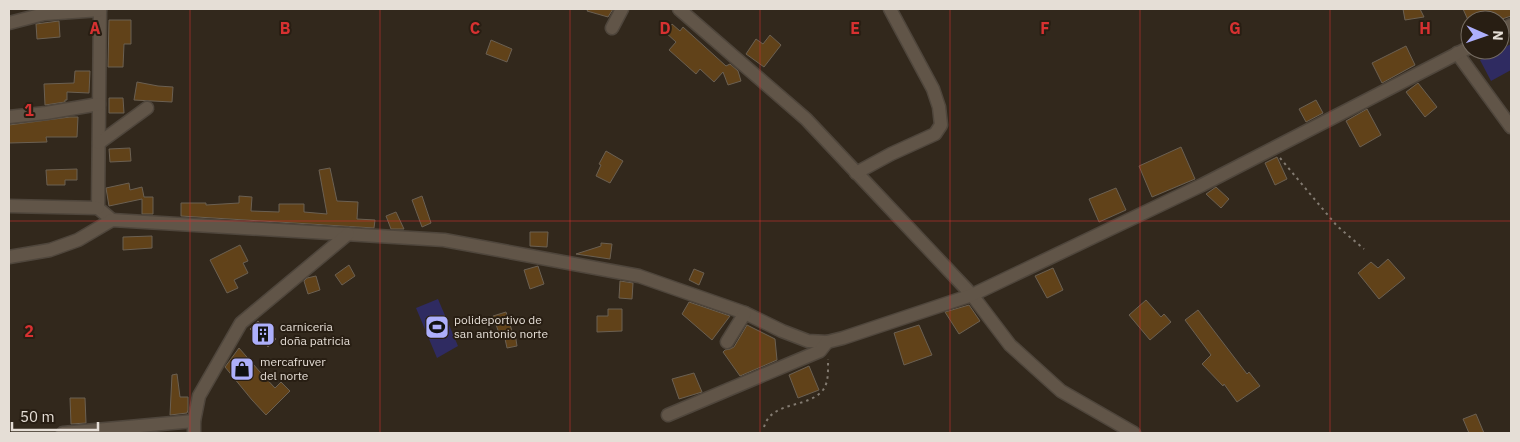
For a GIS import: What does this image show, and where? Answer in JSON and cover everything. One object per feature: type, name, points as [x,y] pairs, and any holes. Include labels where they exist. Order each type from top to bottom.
[{"type":"street","points":[[612,28],[622,9]]},
{"type":"street","points":[[679,9],[806,119],[972,295],[1010,345],[1061,391],[1134,433]]},
{"type":"street","points":[[856,173],[891,154],[935,134],[941,125],[939,108],[933,89],[890,9]]},
{"type":"street","points":[[9,23],[44,14],[100,10],[98,208]]},
{"type":"street","points":[[9,257],[50,250],[78,240],[112,220],[444,240],[639,276],[745,313],[799,338],[808,341],[827,342],[972,295],[1202,185],[1460,51]]},
{"type":"street","points":[[1457,53],[1511,127]]},
{"type":"street","points":[[9,117],[100,104]]},
{"type":"street","points":[[99,143],[147,108]]},
{"type":"street","points":[[9,206],[98,208],[112,220]]},
{"type":"street","points":[[62,433],[194,427],[199,396],[241,323],[348,234]]},
{"type":"street","points":[[727,342],[745,313]]},
{"type":"street","points":[[668,415],[820,352],[827,342]]},
{"type":"path","points":[[1272,149],[1337,226],[1364,249]]},
{"type":"path","points":[[764,427],[765,422],[772,414],[787,406],[811,399],[823,390],[828,378],[829,349],[827,342]]},
{"type":"shaded area","points":[[1510,45],[1511,70],[1491,81],[1480,60],[1510,60]]},
{"type":"shaded area","name":"polideportivo de san antonio norte","points":[[438,299],[458,346],[437,358],[416,308]]},
{"type":"building","points":[[588,9],[613,9],[608,17],[587,11]]},
{"type":"building","points":[[1403,9],[1420,9],[1424,17],[1405,20]]},
{"type":"building","points":[[1511,9],[1511,16],[1510,10],[1463,10]]},
{"type":"building","points":[[109,20],[131,20],[131,44],[124,44],[123,67],[108,67]]},
{"type":"building","points":[[59,21],[60,37],[37,39],[36,24]]},
{"type":"building","points":[[672,24],[680,31],[683,27],[726,66],[730,64],[738,71],[741,81],[728,85],[723,72],[714,82],[700,69],[696,74],[669,50],[676,42],[665,32]]},
{"type":"building","points":[[770,35],[781,45],[764,67],[746,54],[756,39],[763,44]]},
{"type":"building","points":[[491,40],[512,49],[507,62],[486,54]]},
{"type":"building","points":[[1406,46],[1415,65],[1382,83],[1372,63]]},
{"type":"building","points":[[75,71],[90,71],[89,93],[67,92],[67,100],[65,102],[45,105],[44,84],[74,83]]},
{"type":"building","points":[[137,82],[173,87],[172,102],[134,100]]},
{"type":"building","points":[[1418,83],[1437,107],[1425,117],[1406,92]]},
{"type":"building","points":[[109,98],[123,98],[124,113],[109,113]]},
{"type":"building","points":[[1316,100],[1323,113],[1306,122],[1299,109]]},
{"type":"building","points":[[1367,109],[1381,135],[1360,147],[1346,121]]},
{"type":"building","points":[[78,117],[77,137],[46,137],[47,142],[9,143],[9,125]]},
{"type":"building","points":[[1181,147],[1195,179],[1152,197],[1139,166]]},
{"type":"building","points":[[130,148],[131,161],[110,162],[109,149]]},
{"type":"building","points":[[606,151],[623,161],[610,183],[596,176],[601,165],[599,164]]},
{"type":"building","points":[[1277,157],[1287,179],[1275,185],[1265,163]]},
{"type":"building","points":[[330,168],[337,201],[358,202],[357,219],[375,220],[374,228],[181,216],[181,203],[206,203],[206,205],[239,203],[239,196],[252,197],[251,211],[279,212],[279,204],[304,204],[304,212],[327,214],[319,170]]},
{"type":"building","points":[[77,169],[77,180],[65,180],[65,185],[47,185],[46,170]]},
{"type":"building","points":[[129,183],[130,190],[142,187],[144,197],[153,197],[153,214],[142,214],[142,199],[109,206],[106,188]]},
{"type":"building","points":[[1216,187],[1229,199],[1221,208],[1206,194]]},
{"type":"building","points":[[1116,188],[1126,210],[1099,222],[1089,199]]},
{"type":"building","points":[[422,196],[431,223],[422,227],[412,200]]},
{"type":"building","points":[[396,212],[404,229],[391,229],[386,216]]},
{"type":"building","points":[[530,232],[548,232],[547,247],[530,246]]},
{"type":"building","points":[[152,236],[152,248],[123,250],[123,237]]},
{"type":"building","points":[[601,243],[612,244],[610,259],[576,254],[601,246]]},
{"type":"building","points":[[240,245],[248,261],[243,263],[248,273],[234,280],[238,288],[227,293],[210,260]]},
{"type":"building","points":[[1388,259],[1405,278],[1379,299],[1358,273],[1371,262],[1378,268]]},
{"type":"building","points":[[349,265],[355,276],[342,285],[335,275]]},
{"type":"building","points":[[538,266],[544,284],[530,289],[524,270]]},
{"type":"building","points":[[1053,268],[1063,290],[1047,298],[1035,276]]},
{"type":"building","points":[[694,269],[704,273],[699,285],[689,280]]},
{"type":"building","points":[[316,276],[320,290],[308,294],[304,281],[307,278]]},
{"type":"building","points":[[620,281],[633,283],[632,299],[619,298]]},
{"type":"building","points":[[1146,300],[1161,317],[1164,314],[1171,322],[1150,340],[1129,315]]},
{"type":"building","points":[[689,302],[730,316],[712,340],[682,314]]},
{"type":"building","points":[[969,305],[980,321],[959,334],[945,312]]},
{"type":"building","points":[[608,309],[622,309],[622,331],[597,332],[597,316],[608,316]]},
{"type":"building","points":[[1198,310],[1247,374],[1249,372],[1260,386],[1237,402],[1224,384],[1223,386],[1202,364],[1211,355],[1185,320]]},
{"type":"building","points":[[506,312],[513,334],[515,333],[517,346],[507,348],[504,334],[500,336],[493,316]]},
{"type":"building","name":"carniceria doña patricia","points":[[258,321],[276,339],[268,347],[250,329]]},
{"type":"building","points":[[747,325],[775,339],[777,360],[740,376],[723,352],[734,347]]},
{"type":"building","points":[[919,325],[932,355],[904,365],[894,333]]},
{"type":"building","points":[[239,348],[275,388],[281,382],[290,391],[266,415],[225,367]]},
{"type":"building","points":[[809,366],[819,390],[798,398],[789,375]]},
{"type":"building","points":[[694,373],[702,392],[679,399],[672,379]]},
{"type":"building","points":[[177,374],[180,397],[188,397],[188,410],[187,413],[170,415],[172,375]]},
{"type":"building","points":[[70,398],[85,398],[86,423],[71,424]]},
{"type":"building","points":[[1476,414],[1484,433],[1469,433],[1463,419]]},
{"type":"place","name":"polideportivo de san antonio norte","points":[[437,327]]},
{"type":"place","name":"carniceria doña patricia","points":[[263,334]]},
{"type":"place","name":"mercafruver del norte","points":[[242,369]]}]
